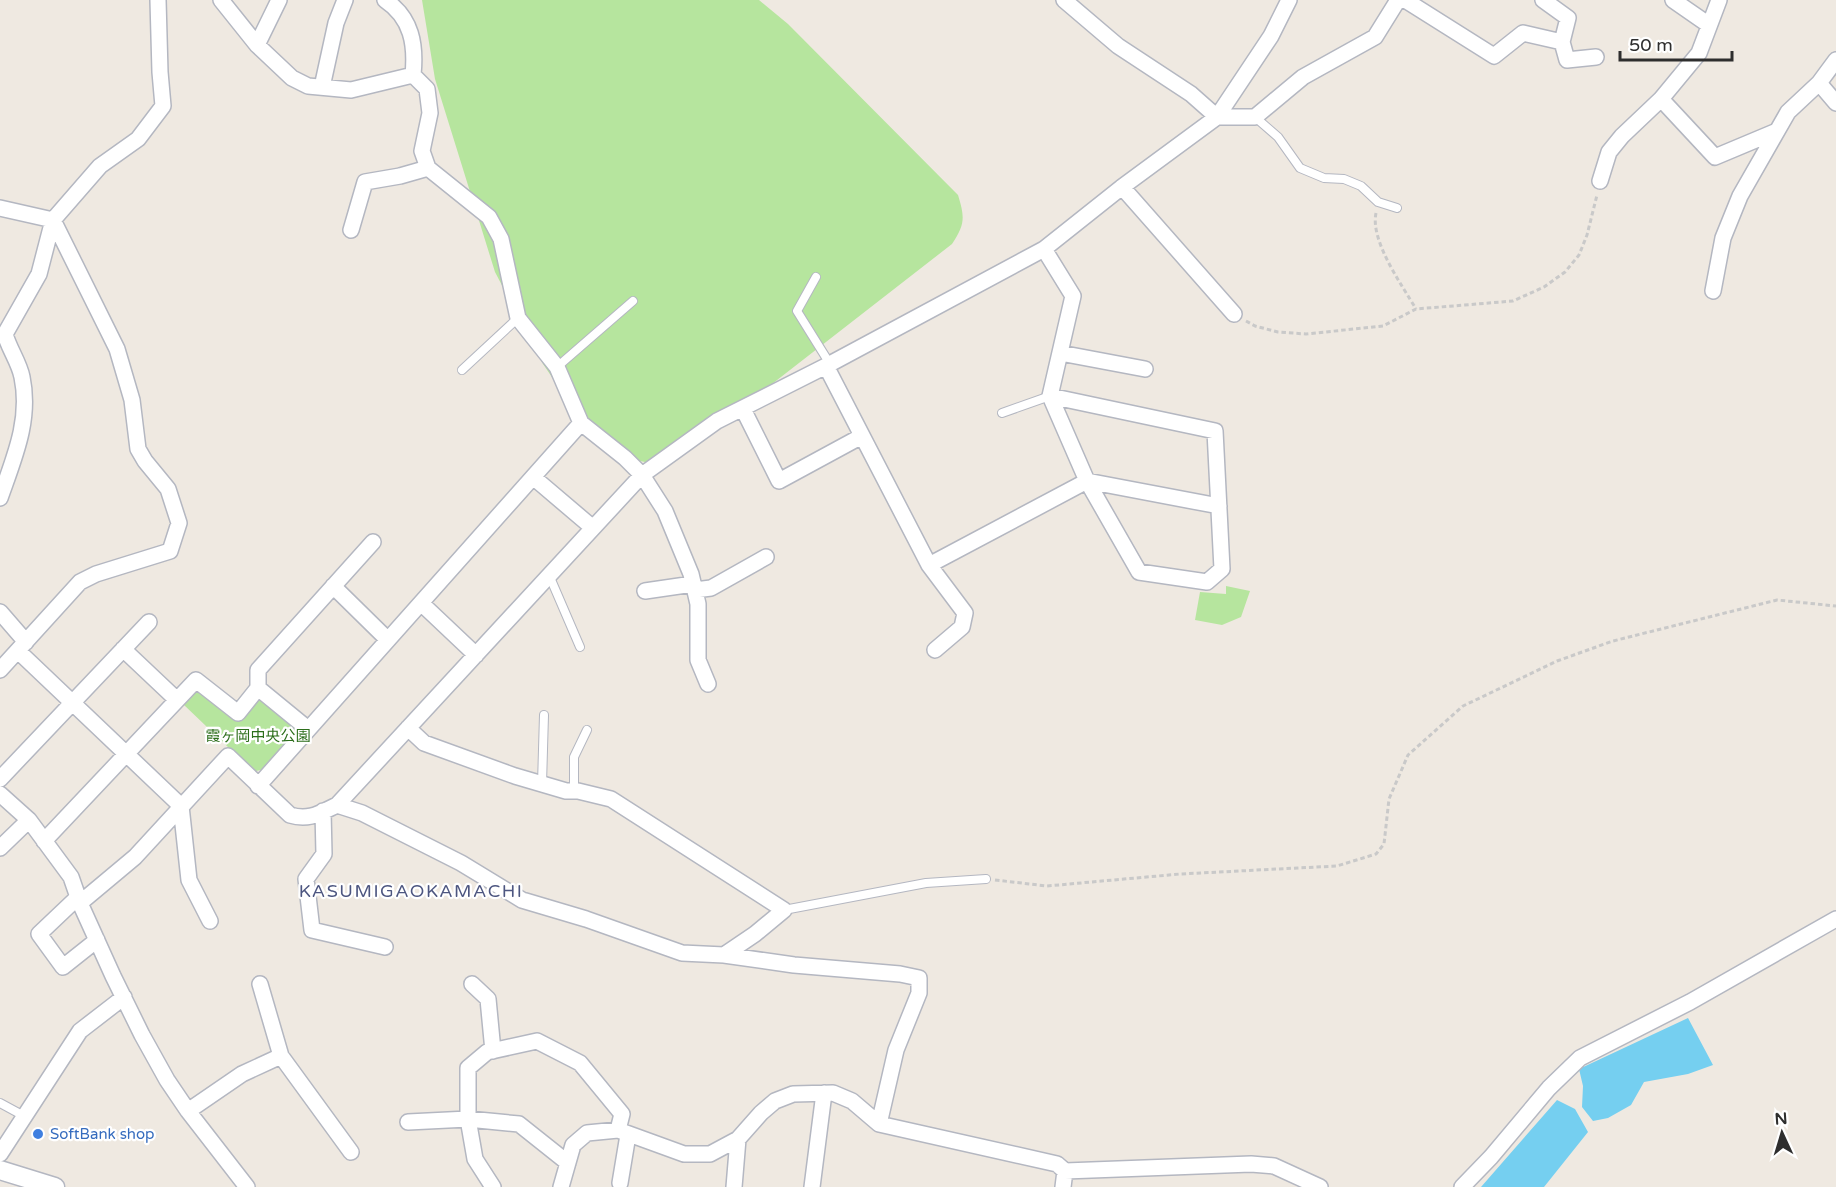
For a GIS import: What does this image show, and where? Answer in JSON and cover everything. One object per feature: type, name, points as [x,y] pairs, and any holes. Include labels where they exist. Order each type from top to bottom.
[{"type":"street","points":[[0,498],[22,436],[24,406],[22,375],[4,334],[39,274],[52,220],[100,166],[138,139],[163,106],[158,0]]},
{"type":"street","points":[[222,0],[257,45],[292,78],[308,86],[351,90],[413,75]]},
{"type":"street","points":[[257,45],[279,0]]},
{"type":"street","points":[[322,87],[336,23],[345,0]]},
{"type":"street","points":[[385,0],[392,5],[408,26],[416,52],[413,75]]},
{"type":"street","points":[[1064,0],[1118,46],[1191,94],[1217,117],[1256,117],[1303,77],[1375,37],[1398,0]]},
{"type":"street","points":[[97,940],[63,967],[39,934],[135,857],[228,756],[290,815],[300,818],[311,817],[330,808],[408,728],[642,475],[717,422],[1044,249],[1122,186],[1217,117],[1271,36],[1290,0]]},
{"type":"street","points":[[1405,0],[1494,56],[1524,33],[1562,42]]},
{"type":"street","points":[[1543,0],[1568,18],[1562,42],[1567,60],[1596,57]]},
{"type":"street","points":[[1673,0],[1709,25]]},
{"type":"street","points":[[1600,181],[1609,152],[1622,136],[1661,99],[1699,53],[1719,0]]},
{"type":"street","points":[[1713,291],[1723,238],[1740,196],[1788,112],[1819,83],[1836,60]]},
{"type":"street","points":[[413,75],[427,89],[430,113],[422,151],[428,168],[489,218],[501,239],[518,318],[557,367],[581,423],[625,458],[642,475],[665,511],[694,587],[698,604],[698,660],[708,684]]},
{"type":"street","points":[[1819,83],[1836,104]]},
{"type":"street","points":[[1661,99],[1715,157],[1777,131]]},
{"type":"street","points":[[351,230],[365,182],[428,168]]},
{"type":"street","points":[[1122,186],[1234,314]]},
{"type":"street","points":[[0,208],[52,220]]},
{"type":"street","points":[[0,670],[80,582],[96,574],[170,551],[178,522],[168,489],[138,449],[132,400],[117,349],[52,220]]},
{"type":"street","points":[[1044,249],[1073,296],[1050,396],[1087,481],[1140,572],[1207,582],[1222,569],[1215,431],[1050,396]]},
{"type":"street","points":[[1060,353],[1145,369]]},
{"type":"street","points":[[828,365],[929,565],[965,613],[962,627],[935,650]]},
{"type":"street","points":[[743,409],[779,481],[862,436]]},
{"type":"street","points":[[258,786],[581,423]]},
{"type":"street","points":[[533,477],[593,528]]},
{"type":"street","points":[[929,565],[1087,481],[1219,506]]},
{"type":"street","points":[[44,841],[196,680],[238,713],[258,688],[258,670],[373,542]]},
{"type":"street","points":[[645,591],[711,588],[766,557]]},
{"type":"street","points":[[333,586],[388,640]]},
{"type":"street","points":[[421,603],[476,655]]},
{"type":"street","points":[[0,612],[22,647],[73,702],[182,806],[189,880],[210,921]]},
{"type":"street","points":[[0,779],[149,622]]},
{"type":"street","points":[[123,650],[177,700]]},
{"type":"street","points":[[258,688],[308,729]]},
{"type":"street","points":[[408,728],[424,743],[478,763],[566,791],[611,799],[784,910],[755,934],[724,955]]},
{"type":"street","points":[[0,794],[28,820],[71,877],[97,940],[166,1080],[247,1187]]},
{"type":"street","points":[[330,808],[324,854],[306,879],[312,930],[385,947]]},
{"type":"street","points":[[330,808],[362,813],[452,858],[522,900],[682,953],[724,955],[794,965],[900,974],[918,978],[919,993],[896,1050],[879,1124]]},
{"type":"street","points":[[0,848],[28,820]]},
{"type":"street","points":[[1462,1187],[1491,1157],[1549,1088],[1580,1058],[1690,1002],[1836,919]]},
{"type":"street","points":[[260,984],[281,1056],[351,1152]]},
{"type":"street","points":[[472,984],[488,999],[493,1051]]},
{"type":"street","points":[[0,1154],[80,1031],[124,997]]},
{"type":"street","points":[[493,1187],[475,1159],[468,1119],[468,1068],[488,1052],[537,1041],[580,1063],[622,1114],[620,1183]]},
{"type":"street","points":[[188,1111],[242,1074],[281,1056]]},
{"type":"street","points":[[812,1187],[824,1093]]},
{"type":"street","points":[[561,1187],[573,1145],[587,1133],[623,1133],[684,1154],[710,1154],[738,1139],[775,1101],[793,1094],[824,1093],[833,1093],[852,1101],[879,1124],[1057,1164],[1065,1170],[1251,1164],[1274,1166],[1320,1187]]},
{"type":"street","points":[[408,1122],[468,1119],[519,1124],[568,1163]]},
{"type":"street","points":[[734,1187],[738,1139]]},
{"type":"street","points":[[0,1170],[55,1187]]},
{"type":"street","points":[[1063,1187],[1065,1170]]},
{"type":"lane","points":[[1256,117],[1278,137],[1300,168],[1324,178],[1344,179],[1361,186],[1378,202],[1397,208]]},
{"type":"lane","points":[[816,277],[797,311],[828,365]]},
{"type":"lane","points":[[557,367],[633,301]]},
{"type":"lane","points":[[462,370],[518,318]]},
{"type":"lane","points":[[1002,412],[1050,396]]},
{"type":"lane","points":[[549,575],[580,647]]},
{"type":"lane","points":[[542,784],[544,715]]},
{"type":"lane","points":[[574,791],[574,757],[587,730]]},
{"type":"lane","points":[[784,910],[926,883],[986,879]]},
{"type":"lane","points":[[0,1102],[24,1116]]},
{"type":"path","points":[[1234,314],[1255,326],[1278,332],[1306,334],[1383,326],[1416,309],[1512,301],[1544,287],[1565,272],[1579,255],[1587,235],[1600,181]]},
{"type":"path","points":[[1378,202],[1374,222],[1386,260],[1416,309]]},
{"type":"path","points":[[986,879],[1047,886],[1179,874],[1337,866],[1376,854],[1384,844],[1389,799],[1408,755],[1464,706],[1557,661],[1613,641],[1777,600],[1836,606]]},
{"type":"green space","points":[[422,0],[759,0],[788,24],[958,195],[963,215],[959,231],[952,244],[682,454],[655,464],[640,461],[623,453],[573,408],[543,364],[495,272],[435,79]]},
{"type":"green space","points":[[1226,586],[1250,591],[1241,617],[1222,625],[1195,620],[1200,592],[1226,594]]},
{"type":"green space","name":"霞ヶ岡中央公園","points":[[196,689],[238,716],[259,695],[296,726],[296,734],[266,769],[256,771],[184,705]]},
{"type":"water","points":[[1688,1018],[1713,1065],[1688,1074],[1644,1082],[1631,1105],[1608,1118],[1593,1121],[1582,1107],[1583,1086],[1579,1069]]},
{"type":"water","points":[[1557,1100],[1575,1109],[1588,1132],[1544,1187],[1481,1187]]},
{"type":"place","name":"SoftBank shop","points":[[38,1134]]},
{"type":"district","name":"KASUMIGAOKAMACHI","points":[[411,891]]}]
